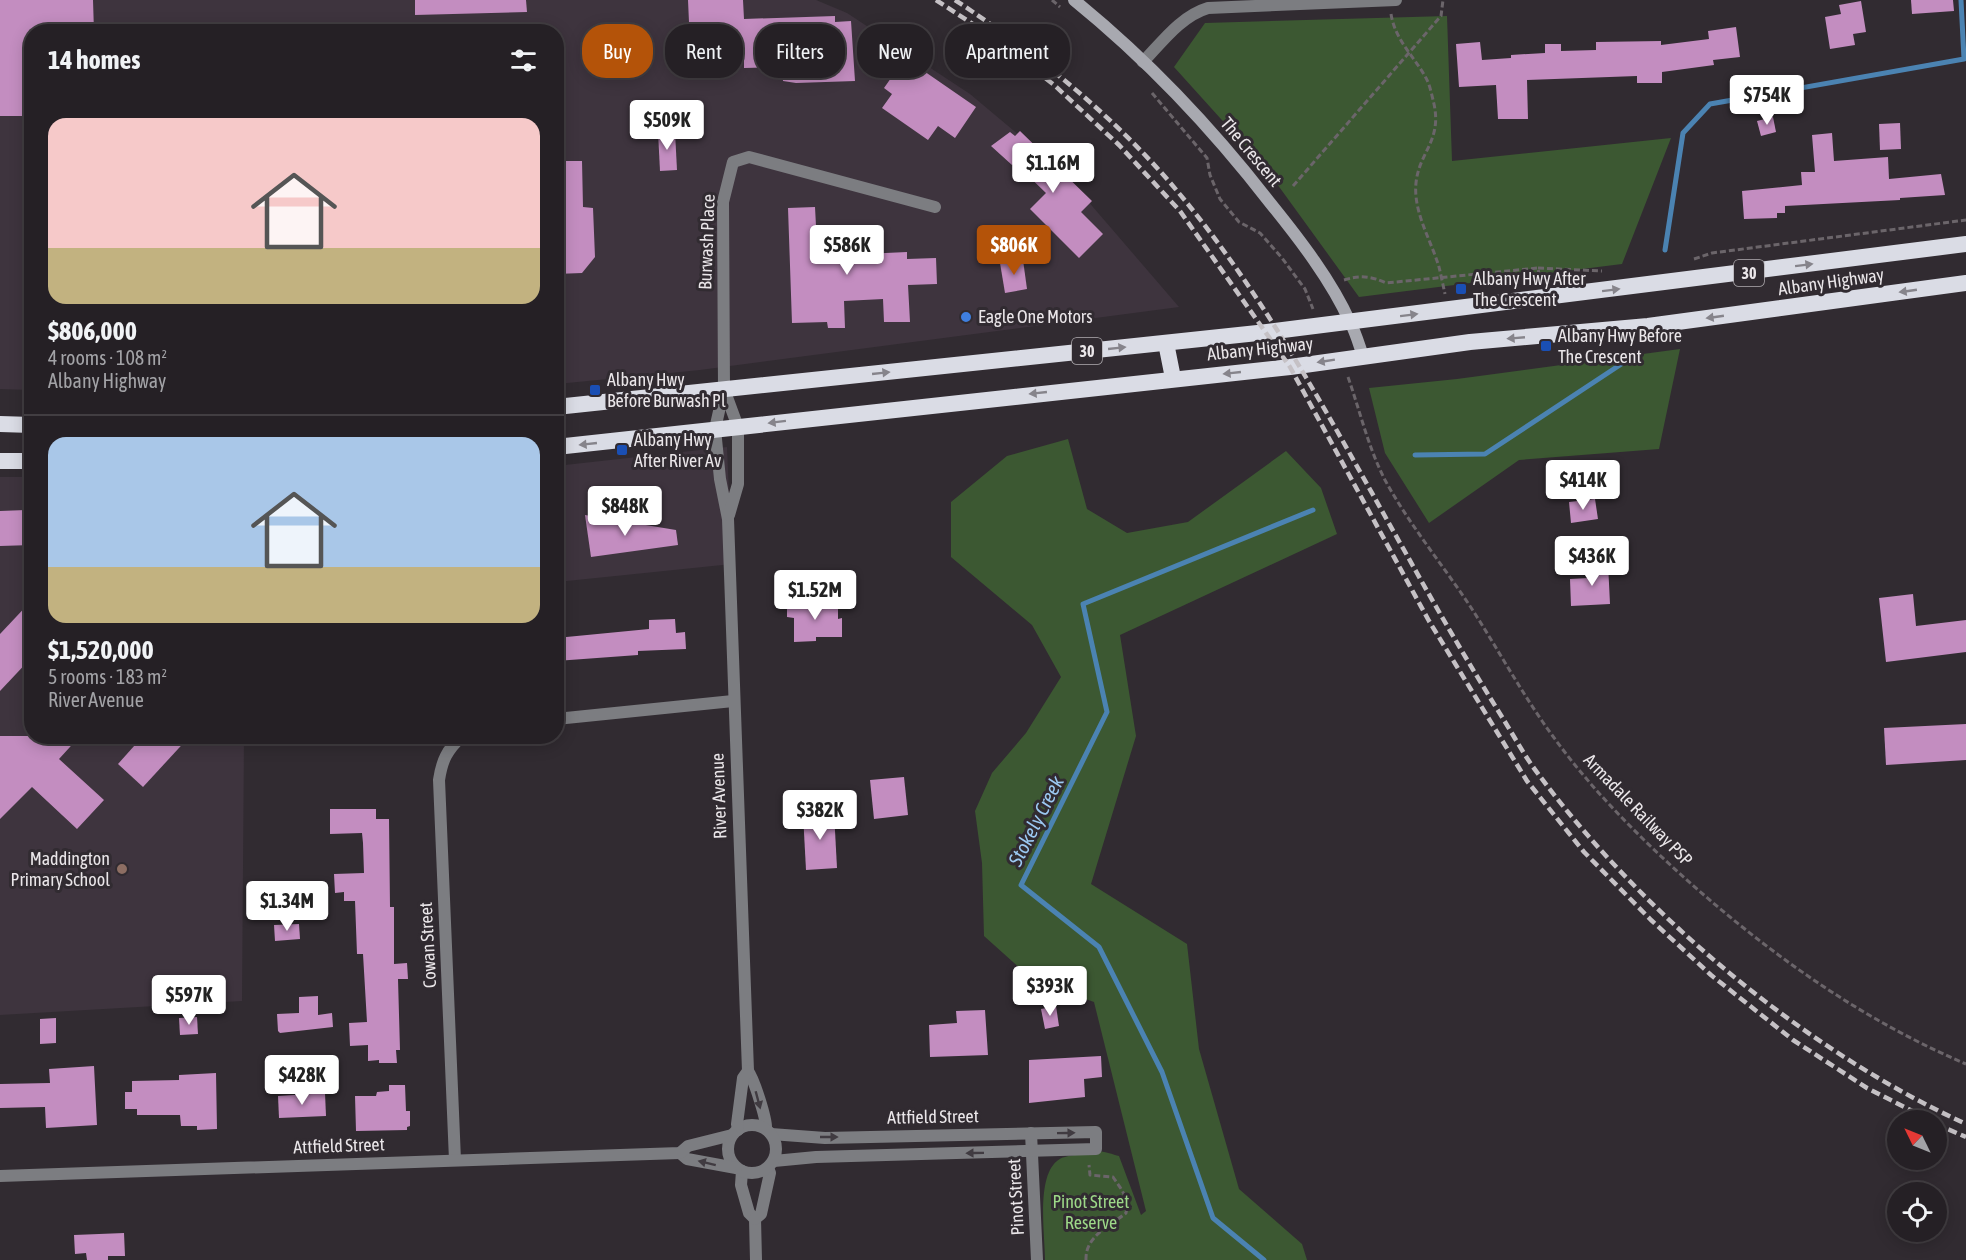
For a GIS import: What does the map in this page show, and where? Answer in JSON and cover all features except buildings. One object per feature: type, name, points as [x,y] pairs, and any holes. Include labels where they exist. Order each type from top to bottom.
[{"type":"highway","name":"Albany Highway","points":[[564,406],[1350,322],[1966,244]]},
{"type":"highway","name":"Albany Highway","points":[[564,446],[1290,367],[1470,342],[1648,326],[1966,283]]},
{"type":"highway","points":[[1166,343],[1173,378]]},
{"type":"highway","points":[[0,424],[24,425]]},
{"type":"highway","points":[[0,461],[24,461]]},
{"type":"main road","name":"The Crescent","points":[[1074,0],[1143,62],[1200,119],[1248,174],[1305,250],[1350,322],[1363,356]]},
{"type":"street","points":[[1143,62],[1183,21],[1192,14],[1208,8],[1396,0]]},
{"type":"street","name":"Burwash Place","points":[[724,389],[723,202],[733,162],[749,157],[935,207]]},
{"type":"street","points":[[724,389],[738,427]]},
{"type":"street","name":"River Avenue","points":[[724,389],[715,429],[720,479],[728,519],[748,1071],[753,1079],[768,1131]]},
{"type":"street","name":"River Avenue","points":[[728,519],[738,484],[738,427]]},
{"type":"street","points":[[564,718],[734,701]]},
{"type":"street","name":"Cowan Street","points":[[453,744],[442,760],[439,780],[455,1160]]},
{"type":"street","name":"River Avenue","points":[[735,1133],[743,1078],[748,1071]]},
{"type":"street","points":[[755,1220],[761,1214],[776,1147],[768,1131],[752,1125],[735,1133],[728,1149],[729,1156],[739,1169],[749,1213],[755,1220],[756,1260]]},
{"type":"street","name":"Attfield Street","points":[[768,1131],[825,1138],[1096,1132],[1093,1149],[816,1157],[771,1164]]},
{"type":"street","name":"Attfield Street","points":[[0,1176],[680,1153],[688,1146],[735,1133]]},
{"type":"street","name":"Pinot Street","points":[[1031,1133],[1036,1260]]},
{"type":"street","name":"Attfield Street","points":[[680,1153],[687,1159],[739,1169]]},
{"type":"street","points":[[739,1169],[756,1173],[771,1164]]},
{"type":"path","points":[[1052,0],[1068,14]]},
{"type":"path","points":[[1390,0],[1394,30],[1428,80],[1436,118],[1435,135],[1419,168],[1416,184],[1425,234],[1438,265],[1449,310]]},
{"type":"path","points":[[1293,186],[1441,16],[1443,0]]},
{"type":"path","points":[[1149,90],[1207,158],[1210,175],[1220,199],[1239,222],[1260,233],[1282,258],[1306,293]]},
{"type":"path","points":[[1685,263],[1712,253],[1966,220]]},
{"type":"path","points":[[1538,268],[1604,271]]},
{"type":"path","name":"Armadale Railway PSP","points":[[1348,377],[1385,480],[1471,607],[1553,736],[1599,794],[1679,873],[1777,956],[1856,1007],[1933,1050],[1966,1064]]},
{"type":"path","points":[[1086,1260],[1090,1243],[1101,1230],[1126,1213],[1128,1204],[1125,1193],[1113,1177],[1090,1175],[1093,1149]]},
{"type":"shaded area","points":[[0,0],[816,0],[847,13],[864,24],[857,24],[857,78],[933,78],[933,70],[970,94],[1062,171],[1179,307],[700,370],[564,383],[564,24],[24,24],[24,390],[0,389]]},
{"type":"shaded area","points":[[727,447],[732,564],[564,581],[564,465]]},
{"type":"shaded area","name":"Maddington Primary School","points":[[0,477],[24,477],[24,744],[244,744],[242,1001],[0,1015]]},
{"type":"green space","points":[[1447,16],[1452,161],[1671,138],[1622,264],[1359,297],[1267,170],[1174,67],[1205,23]]},
{"type":"green space","points":[[1680,349],[1659,449],[1519,460],[1429,523],[1385,453],[1369,388],[1457,379]]},
{"type":"green space","name":"Pinot Street Reserve","points":[[1068,439],[1087,509],[1127,533],[1188,522],[1286,451],[1321,488],[1337,534],[1120,635],[1136,736],[1091,884],[1187,944],[1199,1049],[1239,1189],[1302,1244],[1307,1260],[1045,1260],[1043,1208],[1046,1180],[1050,1169],[1057,1161],[1067,1156],[1101,1151],[1119,1156],[1141,1215],[1146,1211],[1094,1002],[1034,981],[984,936],[982,863],[975,811],[992,773],[1026,733],[1061,677],[1032,625],[951,557],[951,502],[1007,456]]},
{"type":"waterway","points":[[1665,250],[1683,133],[1710,104],[1964,59],[1961,0]]},
{"type":"waterway","points":[[1415,455],[1485,454],[1635,355]]},
{"type":"waterway","name":"Stokely Creek","points":[[1264,1260],[1213,1218],[1162,1072],[1099,947],[1021,885],[1107,712],[1083,604],[1313,510]]},
{"type":"railway","points":[[936,0],[988,34],[1053,84],[1119,145],[1180,211],[1290,367],[1429,621],[1527,781],[1584,852],[1651,920],[1711,975],[1793,1040],[1867,1088],[1910,1110]]},
{"type":"railway","points":[[955,0],[1018,44],[1108,118],[1162,174],[1219,244],[1305,375],[1442,617],[1524,754],[1581,827],[1628,879],[1678,928],[1788,1019],[1906,1094],[1966,1124]]},
{"type":"railway","points":[[1947,1129],[1966,1137]]},
{"type":"place","name":"Albany Hwy After The Crescent","points":[[1461,289]]},
{"type":"place","name":"Eagle One Motors","points":[[966,317]]},
{"type":"place","name":"Albany Hwy Before The Crescent","points":[[1546,346]]},
{"type":"place","name":"Albany Hwy Before Burwash Pl","points":[[595,390]]},
{"type":"place","name":"Albany Hwy After River Av","points":[[622,450]]},
{"type":"place","name":"Maddington Primary School","points":[[122,869]]}]
